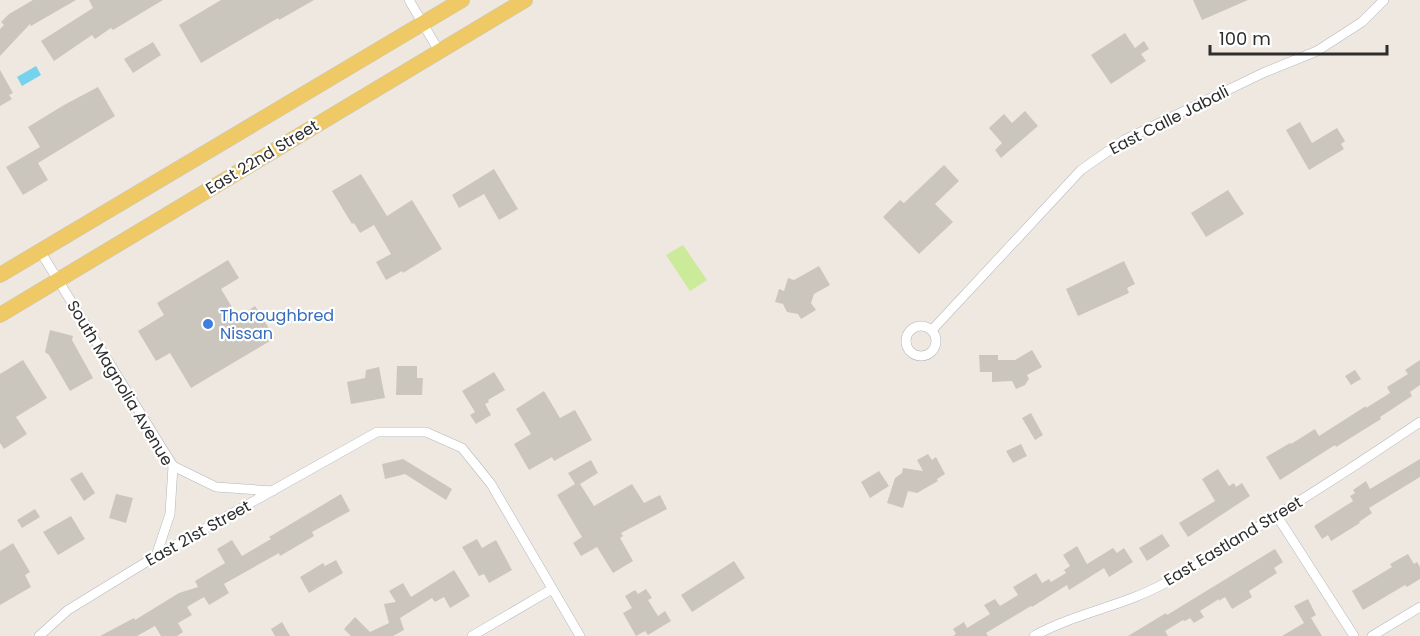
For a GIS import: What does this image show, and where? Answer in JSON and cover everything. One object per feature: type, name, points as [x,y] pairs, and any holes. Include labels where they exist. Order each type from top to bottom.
[{"type":"main road","name":"East 22nd Street","points":[[0,275],[462,0]]},
{"type":"main road","name":"East 22nd Street","points":[[0,315],[525,0]]},
{"type":"street","points":[[409,0],[439,51]]},
{"type":"street","name":"East Calle Jabali","points":[[932,330],[1081,170],[1131,137],[1263,73],[1317,51],[1362,22],[1384,0]]},
{"type":"street","name":"South Magnolia Avenue","points":[[40,251],[173,466],[170,514],[156,556]]},
{"type":"street","name":"East Eastland Street","points":[[1034,636],[1164,584],[1277,516],[1420,422]]},
{"type":"street","points":[[273,491],[377,432],[426,432],[462,447],[491,484],[580,636]]},
{"type":"street","name":"East 21st Street","points":[[173,466],[216,488],[273,491]]},
{"type":"street","name":"East 21st Street","points":[[39,636],[68,610],[156,556],[273,491]]},
{"type":"street","points":[[1277,516],[1354,636]]},
{"type":"street","points":[[472,636],[552,589]]},
{"type":"street","points":[[1372,636],[1420,607]]},
{"type":"green space","points":[[683,245],[707,280],[690,291],[666,255]]},
{"type":"water","points":[[36,66],[41,75],[22,86],[17,77]]},
{"type":"building","points":[[33,0],[76,0],[31,26],[30,24],[0,56],[0,29],[4,25],[1,22],[9,14]]},
{"type":"building","points":[[89,0],[163,0],[95,39],[92,35],[54,61],[41,41],[93,8]]},
{"type":"building","points":[[221,0],[314,0],[279,20],[278,18],[201,63],[179,25]]},
{"type":"building","points":[[1193,0],[1248,0],[1202,20]]},
{"type":"building","points":[[1125,33],[1135,48],[1144,41],[1149,49],[1141,54],[1146,61],[1111,84],[1091,55]]},
{"type":"building","points":[[153,42],[161,55],[133,73],[124,59]]},
{"type":"building","points":[[0,70],[13,93],[9,95],[12,99],[0,106]]},
{"type":"building","points":[[98,87],[115,116],[38,163],[48,180],[23,195],[6,167],[40,147],[28,127]]},
{"type":"building","points":[[1025,111],[1038,126],[1001,158],[995,150],[1002,143],[989,128],[1004,114],[1012,123]]},
{"type":"building","points":[[1300,122],[1312,143],[1337,128],[1345,141],[1341,144],[1344,149],[1309,170],[1286,130]]},
{"type":"building","points":[[944,165],[959,181],[935,204],[953,222],[919,254],[883,217],[900,200],[904,203]]},
{"type":"building","points":[[494,169],[518,209],[499,220],[484,194],[459,208],[452,195]]},
{"type":"building","points":[[361,174],[387,216],[412,200],[442,249],[403,273],[402,271],[386,280],[376,262],[391,254],[374,225],[360,233],[332,191]]},
{"type":"building","points":[[1228,190],[1244,214],[1206,237],[1191,213]]},
{"type":"building","name":"Thoroughbred Nissan","points":[[228,260],[239,278],[221,289],[238,317],[255,306],[275,338],[191,388],[170,353],[156,361],[138,331],[164,315],[157,303]]},
{"type":"building","points":[[1124,261],[1135,284],[1127,288],[1129,293],[1078,316],[1066,289]]},
{"type":"building","points":[[819,266],[830,285],[814,294],[811,303],[816,310],[801,319],[798,314],[787,312],[783,304],[775,302],[779,289],[784,291],[788,278],[794,280]]},
{"type":"building","points":[[50,330],[73,336],[72,340],[93,378],[70,391],[45,352]]},
{"type":"building","points":[[1032,350],[1042,367],[1027,375],[1029,379],[1025,385],[1016,389],[1012,381],[992,382],[992,372],[980,372],[979,355],[998,355],[998,360],[1015,360]]},
{"type":"building","points":[[23,360],[47,398],[16,417],[27,434],[4,449],[0,443],[0,374]]},
{"type":"building","points":[[1420,360],[1420,385],[1410,392],[1412,396],[1380,417],[1381,419],[1280,480],[1266,457],[1315,429],[1319,436],[1390,393],[1387,387],[1408,374],[1405,370]]},
{"type":"building","points":[[397,366],[417,366],[417,378],[423,378],[422,395],[396,395]]},
{"type":"building","points":[[379,367],[385,398],[351,404],[347,382],[365,378],[366,370]]},
{"type":"building","points":[[1355,370],[1361,379],[1351,385],[1345,376]]},
{"type":"building","points":[[494,372],[505,390],[488,400],[489,402],[485,404],[491,415],[476,424],[470,415],[475,412],[462,391]]},
{"type":"building","points":[[544,391],[560,418],[575,410],[592,440],[554,461],[552,457],[529,470],[514,444],[531,434],[516,409]]},
{"type":"building","points":[[1031,413],[1043,435],[1035,440],[1022,418]]},
{"type":"building","points":[[1021,444],[1027,456],[1013,463],[1006,451]]},
{"type":"building","points":[[928,454],[932,460],[936,457],[945,474],[937,479],[938,481],[917,493],[908,491],[903,508],[887,503],[895,478],[902,473],[903,468],[923,471],[917,460]]},
{"type":"building","points":[[403,459],[452,489],[446,500],[405,474],[385,479],[382,464]]},
{"type":"building","points":[[1420,459],[1420,477],[1369,508],[1372,513],[1360,523],[1331,541],[1328,535],[1322,539],[1314,526],[1353,501],[1350,496],[1355,493],[1353,490],[1366,481],[1370,489]]},
{"type":"building","points":[[591,460],[598,473],[580,484],[594,506],[632,484],[644,503],[660,495],[667,509],[621,533],[623,536],[620,538],[633,561],[613,573],[597,547],[581,556],[573,543],[582,537],[557,495],[575,484],[568,473]]},
{"type":"building","points":[[1218,469],[1229,486],[1234,483],[1236,487],[1242,483],[1250,496],[1188,537],[1179,523],[1215,501],[1202,479]]},
{"type":"building","points":[[879,471],[889,486],[870,498],[861,482]]},
{"type":"building","points":[[82,472],[95,493],[84,501],[70,479]]},
{"type":"building","points":[[116,494],[133,498],[126,523],[109,518]]},
{"type":"building","points":[[341,494],[350,511],[312,532],[314,536],[280,556],[279,553],[224,584],[229,593],[209,605],[204,597],[187,607],[192,615],[178,623],[183,632],[177,636],[161,636],[155,626],[137,636],[100,636],[134,618],[135,620],[179,593],[198,587],[195,581],[225,563],[217,549],[232,540],[242,556]]},
{"type":"building","points":[[35,509],[40,517],[22,528],[17,520]]},
{"type":"building","points":[[71,516],[85,539],[58,555],[43,532]]},
{"type":"building","points":[[1162,534],[1170,546],[1147,561],[1139,548]]},
{"type":"building","points":[[477,539],[482,548],[496,540],[512,570],[489,583],[484,574],[479,576],[462,547]]},
{"type":"building","points":[[13,543],[30,572],[25,575],[31,587],[0,605],[0,551]]},
{"type":"building","points":[[1077,546],[1087,564],[1113,548],[1117,553],[1124,548],[1133,562],[1109,577],[1104,568],[1069,590],[1067,585],[986,633],[988,636],[953,636],[956,634],[953,629],[964,622],[967,628],[990,614],[984,605],[995,599],[1000,606],[1018,595],[1013,587],[1036,573],[1042,583],[1049,579],[1051,582],[1066,573],[1064,570],[1070,566],[1063,555]]},
{"type":"building","points":[[1275,549],[1283,562],[1274,568],[1277,573],[1249,591],[1252,597],[1232,609],[1225,597],[1200,611],[1204,617],[1194,623],[1190,618],[1165,631],[1168,636],[1128,636],[1166,613],[1167,615]]},
{"type":"building","points":[[1408,554],[1414,564],[1417,562],[1420,567],[1420,579],[1407,587],[1405,585],[1363,610],[1352,591],[1392,567],[1390,564]]},
{"type":"building","points":[[336,560],[343,573],[309,593],[300,577],[323,563],[325,566]]},
{"type":"building","points":[[734,561],[745,578],[692,612],[681,595]]},
{"type":"building","points":[[454,570],[470,596],[450,608],[444,597],[435,602],[432,598],[400,618],[404,630],[393,636],[351,636],[344,629],[355,617],[370,632],[389,623],[384,604],[396,602],[389,591],[403,583],[411,597]]},
{"type":"building","points":[[646,589],[652,598],[648,600],[658,616],[665,611],[671,621],[648,635],[645,631],[636,636],[623,613],[632,608],[625,596],[635,590],[638,594]]},
{"type":"building","points":[[1308,599],[1316,615],[1311,618],[1322,636],[1282,636],[1304,623],[1294,606]]},
{"type":"building","points":[[282,622],[290,636],[275,636],[271,629]]},
{"type":"place","name":"Thoroughbred Nissan","points":[[208,324]]}]
